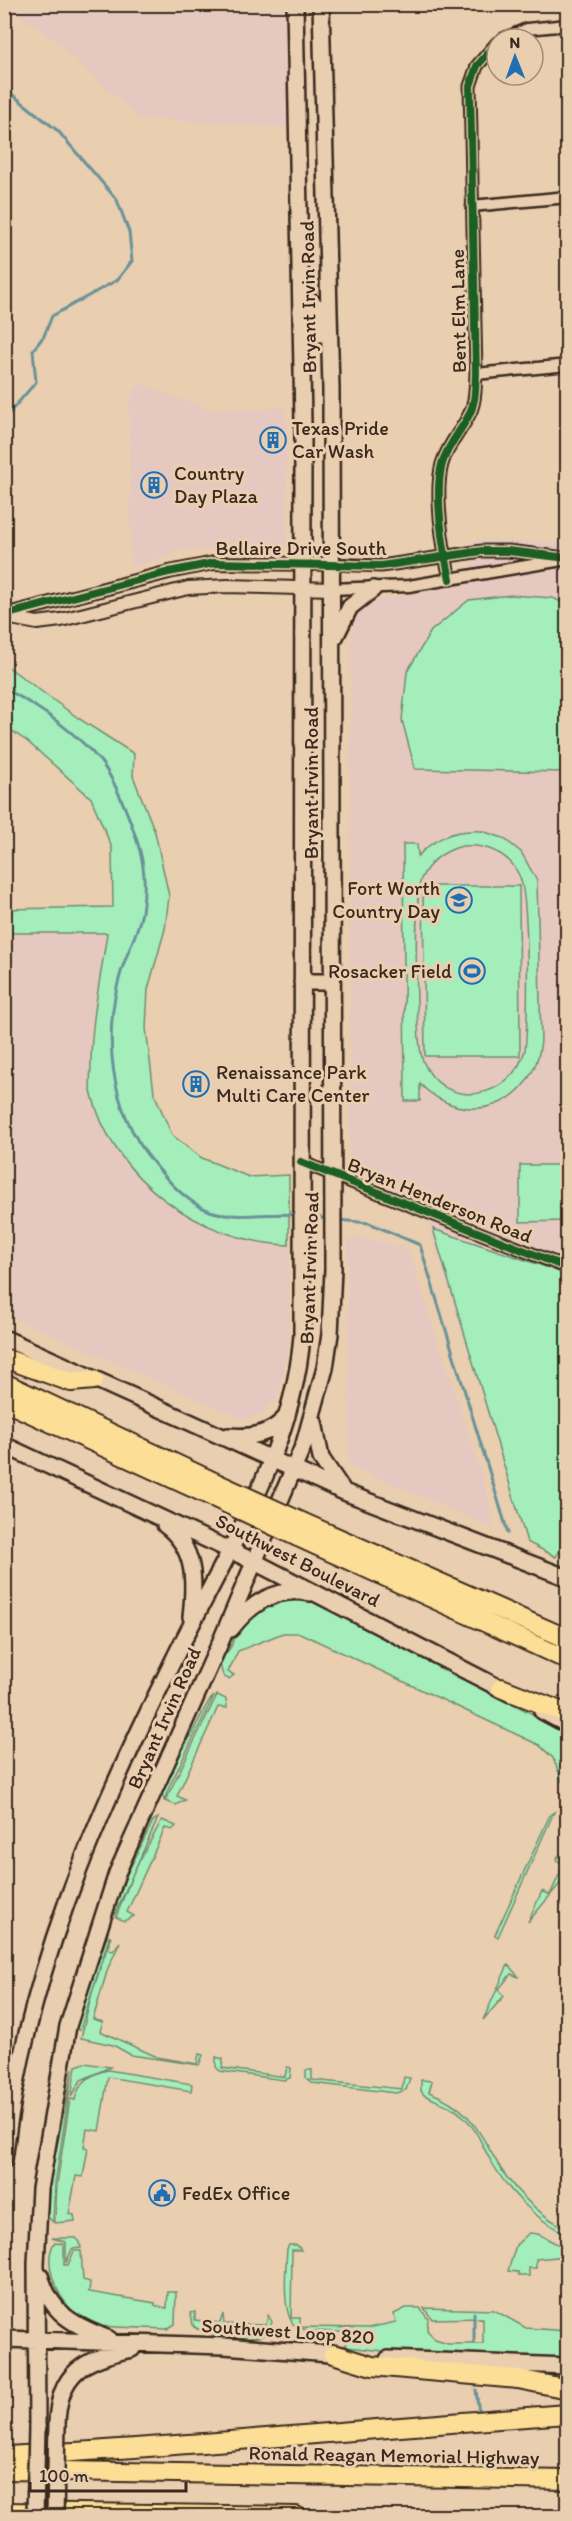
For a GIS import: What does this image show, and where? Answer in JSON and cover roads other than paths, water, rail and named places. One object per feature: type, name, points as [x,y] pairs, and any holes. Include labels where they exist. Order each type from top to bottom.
[{"type":"highway","points":[[4,1358],[71,1382],[94,1380]]},
{"type":"highway","name":"Southwest Boulevard","points":[[4,1383],[214,1490]]},
{"type":"highway","name":"Southwest Boulevard","points":[[4,1401],[214,1490],[301,1530],[567,1660]]},
{"type":"highway","name":"Southwest Boulevard","points":[[301,1530],[567,1640]]},
{"type":"highway","points":[[501,1688],[567,1714]]},
{"type":"highway","points":[[333,2354],[372,2366],[518,2379],[567,2388]]},
{"type":"highway","points":[[4,2456],[112,2451],[348,2429],[567,2414]]},
{"type":"highway","name":"Ronald Reagan Memorial Highway","points":[[4,2470],[567,2480]]},
{"type":"highway","points":[[4,2514],[12,2517]]},
{"type":"highway","points":[[4,2514],[296,2517]]},
{"type":"main road","name":"Bryant Irvin Road","points":[[4,2160],[23,2046],[64,1903],[105,1802],[230,1550],[271,1459],[288,1413],[301,1354],[303,563],[296,4]]},
{"type":"main road","name":"Bryant Irvin Road","points":[[35,2517],[36,2263],[45,2148],[62,2051],[75,1998],[117,1873],[220,1643],[294,1469],[313,1416],[330,1334],[333,1243],[331,389],[321,4]]},
{"type":"main road","points":[[301,299],[310,301],[316,306],[319,316],[320,362],[331,389]]},
{"type":"main road","points":[[331,645],[345,614],[358,599],[373,589]]},
{"type":"main road","points":[[302,982],[332,982]]},
{"type":"main road","points":[[4,1338],[344,1492],[566,1573]]},
{"type":"main road","points":[[213,1434],[245,1438],[261,1434],[279,1425],[288,1413]]},
{"type":"main road","points":[[313,1416],[321,1458],[344,1492]]},
{"type":"main road","name":"Southwest Boulevard","points":[[4,1445],[253,1561],[501,1688],[567,1725]]},
{"type":"main road","points":[[146,1510],[172,1531],[188,1553],[194,1576],[190,1627]]},
{"type":"main road","points":[[220,1643],[245,1611],[265,1598],[292,1592],[319,1595]]},
{"type":"main road","points":[[36,2263],[47,2295],[63,2316],[77,2326],[117,2342]]},
{"type":"main road","name":"Southwest Loop 820","points":[[4,2338],[35,2341],[158,2343],[567,2366]]},
{"type":"main road","points":[[55,2517],[59,2397],[72,2374],[103,2355],[158,2343]]},
{"type":"street","points":[[545,28],[567,25]]},
{"type":"street","name":"Bent Elm Lane","points":[[450,579],[445,558],[440,484],[442,464],[470,413],[476,374],[470,86],[477,66],[485,57]]},
{"type":"street","points":[[4,177],[4,187]]},
{"type":"street","points":[[472,206],[567,197]]},
{"type":"street","points":[[476,374],[567,365]]},
{"type":"street","name":"Bellaire Drive South","points":[[4,616],[169,572],[214,563],[381,566],[508,551],[567,559]]},
{"type":"street","name":"Bellaire Drive South","points":[[4,616],[37,623],[61,620],[188,588],[373,589],[450,579],[567,559]]},
{"type":"street","name":"Bryan Henderson Road","points":[[301,1162],[567,1268]]},
{"type":"waterway","points":[[4,88],[58,131],[117,200],[129,232],[132,261],[117,280],[52,316],[44,336],[33,350],[36,382],[4,419]]},
{"type":"waterway","points":[[4,688],[56,720],[91,751],[107,771],[133,828],[144,872],[143,907],[115,996],[111,1046],[119,1095],[138,1141],[152,1161],[185,1197],[210,1211],[231,1215],[296,1215]]},
{"type":"waterway","points":[[306,1216],[329,1219]]},
{"type":"waterway","points":[[338,1220],[369,1223],[420,1245],[508,1533]]},
{"type":"waterway","points":[[474,2313],[474,2343]]},
{"type":"waterway","points":[[476,2390],[479,2413]]},
{"type":"place","name":"Texas Pride Car Wash","points":[[273,440]]},
{"type":"place","name":"Country Day Plaza","points":[[154,485]]},
{"type":"place","name":"Fort Worth Country Day","points":[[459,900]]},
{"type":"place","name":"Rosacker Field","points":[[472,971]]},
{"type":"place","name":"Renaissance Park Multi Care Center","points":[[196,1084]]},
{"type":"place","name":"FedEx Office","points":[[162,2193]]}]
